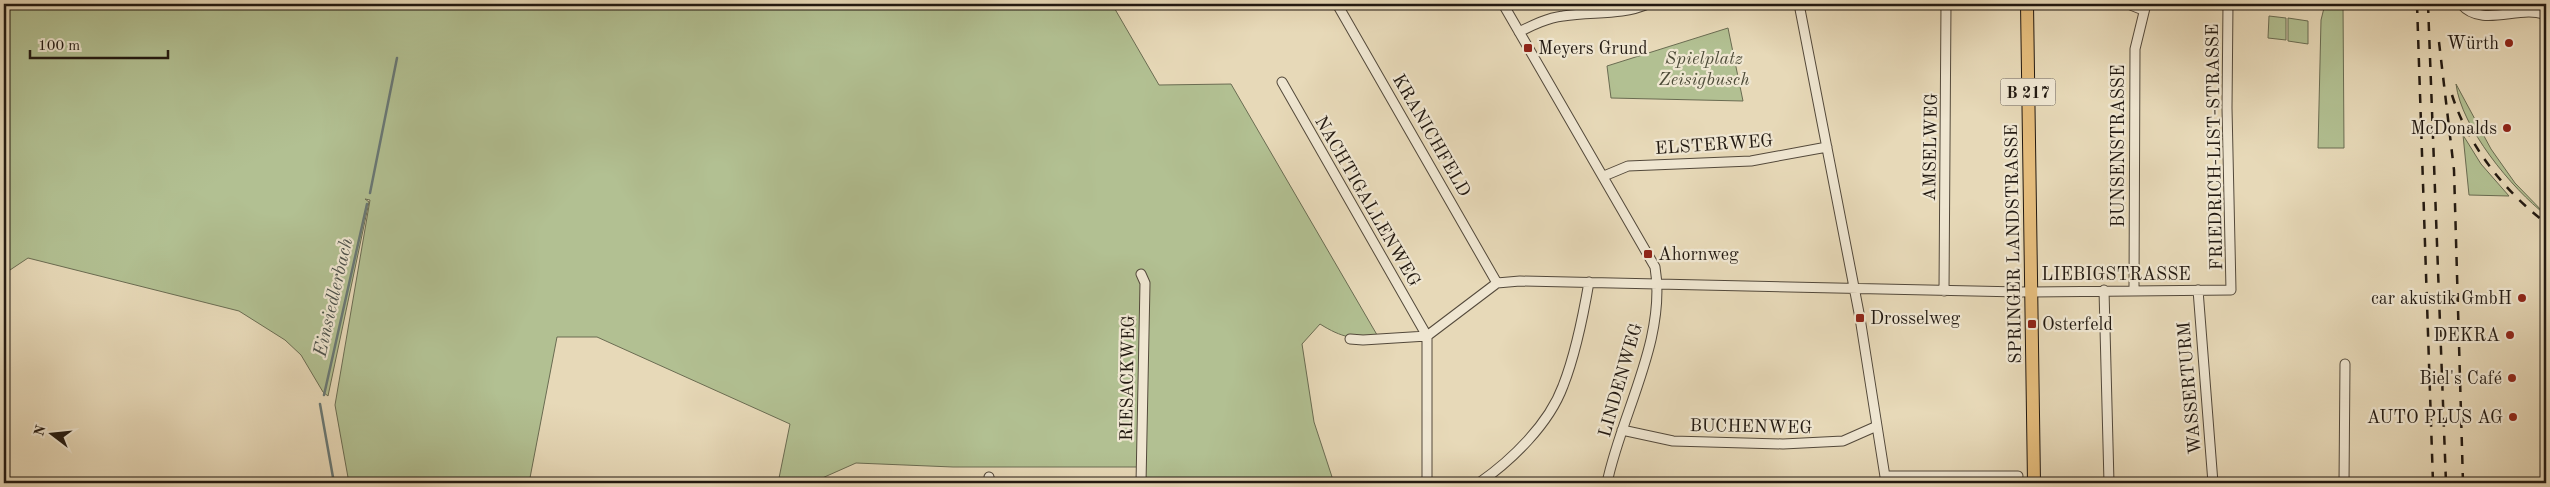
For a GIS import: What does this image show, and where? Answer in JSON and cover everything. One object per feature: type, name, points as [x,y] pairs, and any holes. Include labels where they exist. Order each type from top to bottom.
[{"type":"main road","name":"SPRINGER LANDSTRASSE","points":[[2027,4],[2034,483]]},
{"type":"street","name":"KRANICHFELD","points":[[1337,4],[1497,283]]},
{"type":"street","points":[[1503,4],[1655,267],[1658,284]]},
{"type":"street","points":[[1519,32],[1538,22],[1563,16],[1618,12],[1648,4]]},
{"type":"street","points":[[1799,4],[1860,318],[1886,480],[2018,476]]},
{"type":"street","name":"AMSELWEG","points":[[1944,291],[1946,4]]},
{"type":"street","points":[[2128,4],[2144,7]]},
{"type":"street","name":"FRIEDRICH-LIST-STRASSE","points":[[2228,4],[2226,108],[2231,290]]},
{"type":"street","points":[[2461,4],[2468,10],[2480,15],[2526,12],[2546,15]]},
{"type":"street","name":"BUNSENSTRASSE","points":[[2134,289],[2135,49],[2144,7]]},
{"type":"street","name":"NACHTIGALLENWEG","points":[[1282,82],[1427,336]]},
{"type":"street","name":"ELSTERWEG","points":[[1604,176],[1628,166],[1752,161],[1827,148]]},
{"type":"street","name":"RIESACKWEG","points":[[1141,274],[1145,283],[1142,483]]},
{"type":"street","points":[[1479,483],[1515,454],[1536,430],[1563,387],[1582,326],[1589,282]]},
{"type":"street","points":[[1350,339],[1363,340],[1427,336],[1497,283],[1589,282],[1944,291],[2031,291]]},
{"type":"street","name":"LINDENWEG","points":[[1607,483],[1646,356],[1654,322],[1658,284]]},
{"type":"street","points":[[2104,290],[2109,483]]},
{"type":"street","name":"WASSERTURM","points":[[2198,290],[2213,483]]},
{"type":"street","name":"LIEBIGSTRASSE","points":[[2031,291],[2231,290]]},
{"type":"street","points":[[1427,336],[1427,483]]},
{"type":"street","points":[[2344,483],[2345,364]]},
{"type":"street","name":"BUCHENWEG","points":[[1622,430],[1673,441],[1783,444],[1843,441],[1877,426]]},
{"type":"green space","points":[[4,4],[1112,4],[1159,85],[1231,84],[1380,340],[1348,337],[1320,324],[1302,344],[1314,422],[1334,483],[1141,483],[1141,467],[953,467],[856,463],[811,483],[778,483],[790,424],[597,337],[557,337],[529,483],[349,483],[335,405],[370,200],[365,199],[369,202],[328,396],[323,392],[301,355],[285,340],[239,311],[28,258],[4,274]]},
{"type":"green space","points":[[2325,4],[2343,4],[2344,148],[2318,148],[2321,20]]},
{"type":"green space","points":[[2269,16],[2286,18],[2286,40],[2268,38]]},
{"type":"green space","points":[[2288,18],[2308,21],[2308,44],[2288,41]]},
{"type":"green space","name":"Spielplatz Zeisigbusch","points":[[1728,28],[1743,101],[1611,98],[1607,66]]},
{"type":"green space","points":[[2456,84],[2491,149],[2515,183],[2546,215],[2518,190],[2490,156],[2467,119]]},
{"type":"green space","points":[[2463,135],[2481,164],[2509,196],[2469,195]]},
{"type":"waterway","name":"Einsiedlerbach","points":[[370,193],[397,58]]},
{"type":"waterway","name":"Einsiedlerbach","points":[[324,395],[367,204]]},
{"type":"waterway","name":"Einsiedlerbach","points":[[320,404],[334,483]]},
{"type":"railway","points":[[2417,4],[2433,483]]},
{"type":"railway","points":[[2428,4],[2446,483]]},
{"type":"railway","points":[[2439,42],[2454,170],[2463,483]]},
{"type":"railway","points":[[2452,95],[2468,132],[2489,166],[2516,197],[2546,223]]},
{"type":"place","name":"Würth","points":[[2509,43]]},
{"type":"place","name":"Meyers Grund","points":[[1528,48]]},
{"type":"place","name":"McDonalds","points":[[2507,128]]},
{"type":"place","name":"Ahornweg","points":[[1648,254]]},
{"type":"place","name":"car akustik GmbH","points":[[2522,298]]},
{"type":"place","name":"Drosselweg","points":[[1860,318]]},
{"type":"place","name":"Osterfeld","points":[[2032,324]]},
{"type":"place","name":"DEKRA","points":[[2510,335]]},
{"type":"place","name":"Biel's Café","points":[[2512,378]]},
{"type":"place","name":"AUTO PLUS AG","points":[[2513,417]]}]
